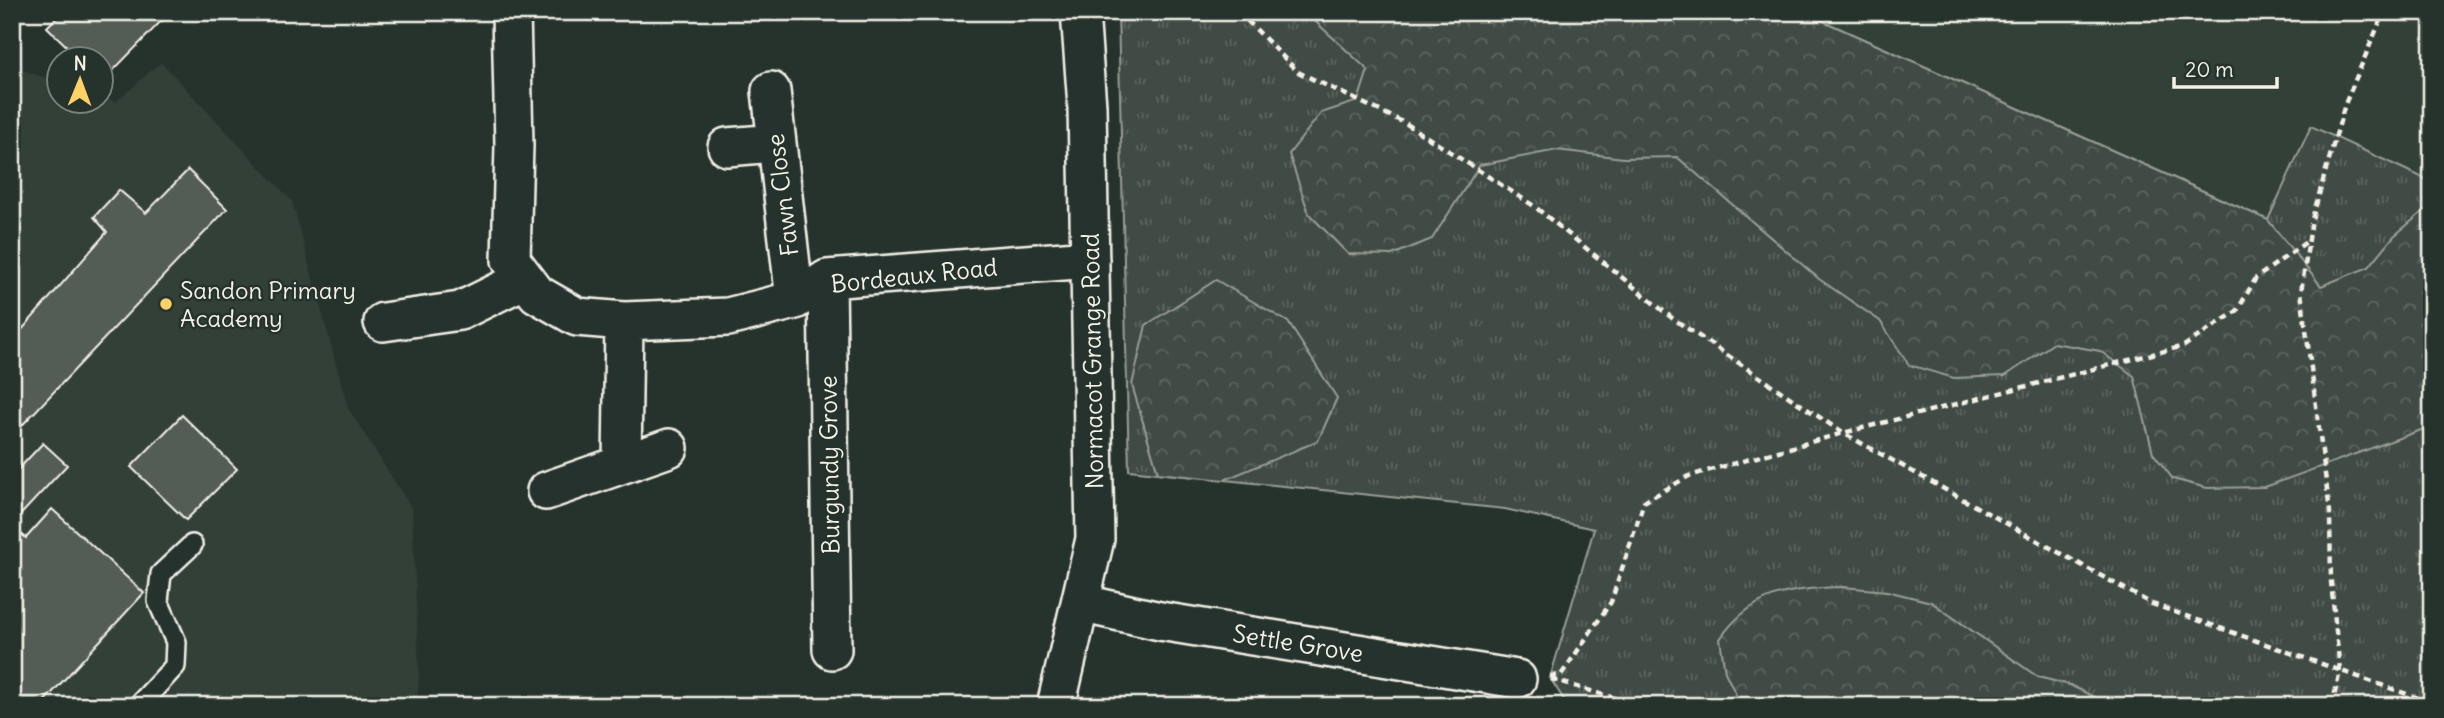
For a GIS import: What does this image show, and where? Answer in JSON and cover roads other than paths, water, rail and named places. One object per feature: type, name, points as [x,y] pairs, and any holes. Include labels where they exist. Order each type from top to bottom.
[{"type":"street","name":"Bordeaux Road","points":[[512,12],[514,145],[511,260],[537,294],[577,317],[624,321],[728,317],[795,300],[827,279],[1090,259]]},
{"type":"street","name":"Normacot Grange Road","points":[[1056,706],[1095,539],[1087,106],[1080,12]]},
{"type":"street","name":"Fawn Close","points":[[771,91],[795,300]]},
{"type":"street","points":[[727,147],[775,143]]},
{"type":"street","points":[[383,323],[460,311],[525,279]]},
{"type":"street","name":"Burgundy Grove","points":[[827,279],[832,650]]},
{"type":"street","points":[[622,464],[624,321]]},
{"type":"street","points":[[546,491],[669,448]]},
{"type":"street","name":"Settle Grove","points":[[1080,603],[1160,621],[1534,679]]},
{"type":"lane","points":[[138,706],[175,666],[176,642],[159,601],[161,574],[192,545]]},
{"type":"place","name":"Sandon Primary Academy","points":[[166,304]]}]
